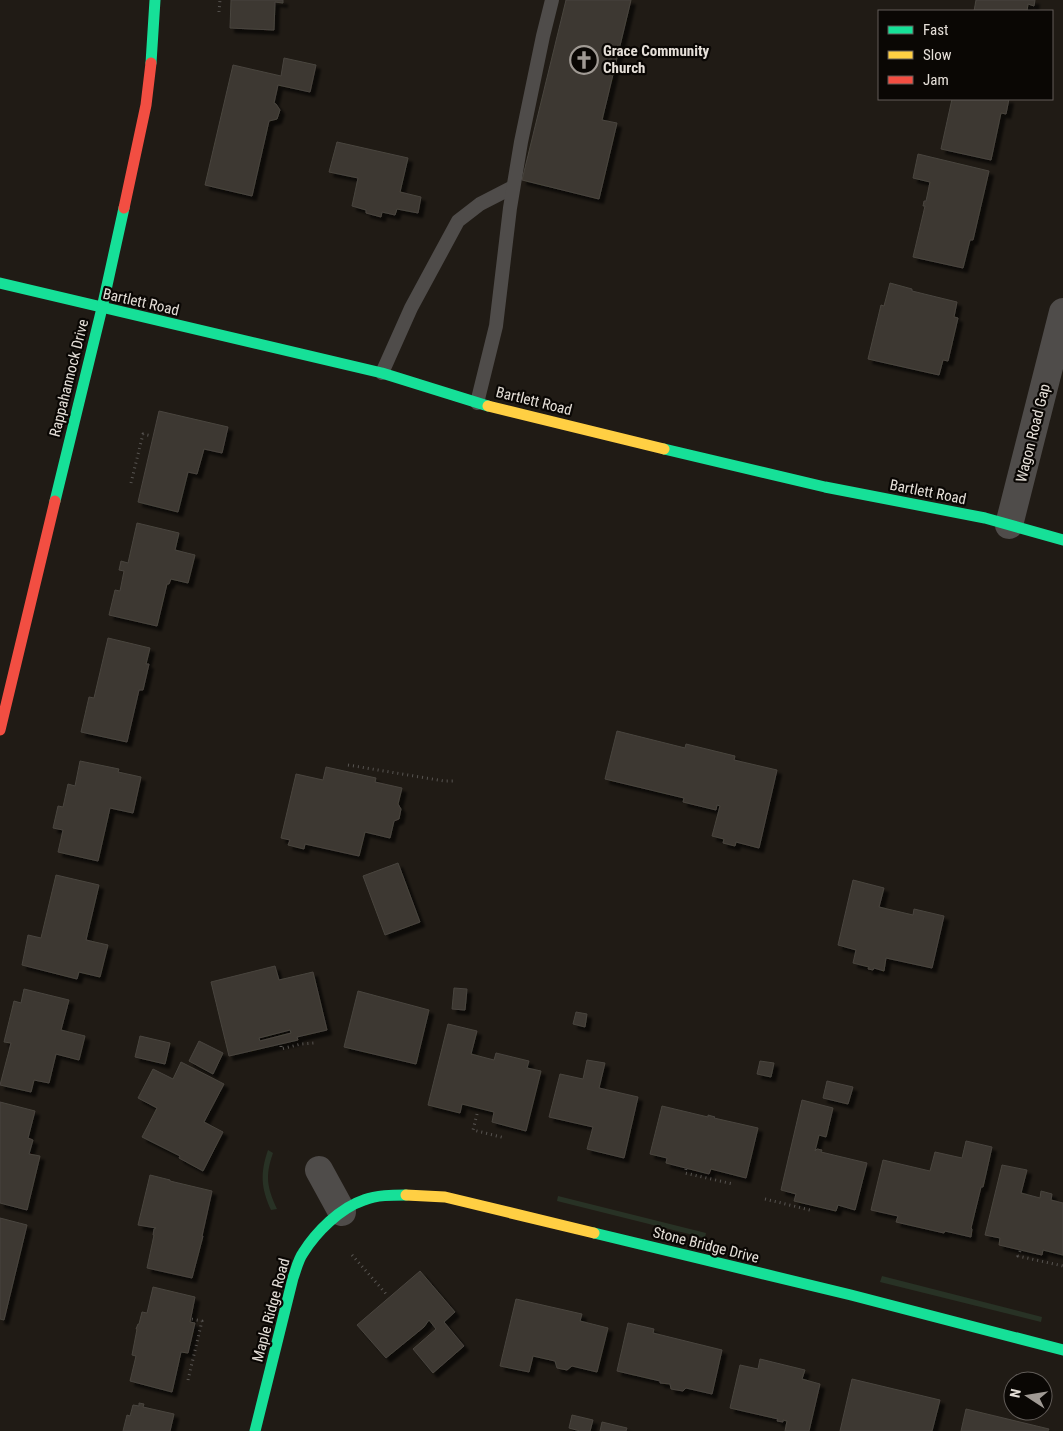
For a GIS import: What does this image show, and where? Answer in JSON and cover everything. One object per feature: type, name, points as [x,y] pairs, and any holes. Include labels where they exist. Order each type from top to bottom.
[{"type":"street","name":"Rappahannock Drive","points":[[0,730],[102,308],[146,105],[151,66],[155,0]]},
{"type":"street","name":"Bartlett Road","points":[[0,284],[382,373],[477,403],[824,487],[985,518],[1063,540]]},
{"type":"street","name":"Wagon Road Gap","points":[[1009,525],[1063,312]]},
{"type":"street","points":[[319,1170],[342,1212]]},
{"type":"street","name":"Stone Bridge Drive","points":[[342,1212],[364,1200],[386,1195],[446,1197],[851,1295],[1063,1350]]},
{"type":"street","name":"Maple Ridge Road","points":[[255,1431],[293,1278],[302,1254],[319,1231],[342,1212]]},
{"type":"lane","points":[[477,403],[496,326],[513,187],[552,0]]},
{"type":"lane","points":[[382,373],[411,308],[458,221],[480,204],[513,187]]},
{"type":"path","points":[[219,12],[220,0]]},
{"type":"path","points":[[131,483],[143,434],[152,436]]},
{"type":"path","points":[[348,765],[444,781],[456,781]]},
{"type":"path","points":[[280,1046],[282,1049],[314,1043]]},
{"type":"path","points":[[477,1114],[473,1130],[505,1138]]},
{"type":"path","points":[[686,1169],[685,1173],[733,1184]]},
{"type":"path","points":[[765,1198],[810,1210]]},
{"type":"path","points":[[1020,1251],[1018,1256],[1063,1266]]},
{"type":"path","points":[[352,1255],[387,1295]]},
{"type":"path","points":[[188,1380],[202,1321],[191,1319]]},
{"type":"path","points":[[192,1338],[198,1338]]},
{"type":"green space","points":[[268,1150],[273,1153],[268,1175],[269,1188],[277,1209],[271,1210],[265,1195],[263,1180]]},
{"type":"green space","points":[[558,1196],[706,1233],[705,1238],[557,1201]]},
{"type":"green space","points":[[882,1276],[1042,1317],[1041,1322],[880,1282]]},
{"type":"building","points":[[231,0],[283,0],[283,3],[275,2],[274,30],[230,28]]},
{"type":"building","name":"Grace Community Church","points":[[566,0],[631,0],[602,120],[617,123],[599,199],[522,180]]},
{"type":"building","points":[[976,0],[1035,0],[1034,6],[1028,4],[1027,10],[974,10]]},
{"type":"building","points":[[284,58],[316,65],[310,92],[278,85],[274,103],[280,110],[277,119],[269,121],[252,196],[205,185],[233,65],[281,76]]},
{"type":"building","points":[[952,100],[1009,100],[1006,114],[1001,113],[991,160],[941,149]]},
{"type":"building","points":[[337,142],[408,158],[400,192],[421,197],[418,213],[397,209],[395,215],[382,212],[381,217],[366,213],[366,210],[352,206],[358,178],[329,172]]},
{"type":"building","points":[[918,154],[989,171],[973,240],[970,240],[963,268],[913,257],[925,206],[923,206],[924,201],[926,201],[930,182],[913,178]]},
{"type":"building","points":[[890,283],[912,289],[912,291],[957,302],[954,317],[958,318],[948,361],[943,360],[939,375],[868,359],[881,305],[884,306]]},
{"type":"building","points":[[159,411],[228,427],[222,453],[204,449],[197,474],[188,472],[178,512],[138,502]]},
{"type":"building","points":[[137,523],[179,533],[175,550],[195,555],[188,583],[171,579],[169,584],[167,584],[157,626],[109,615],[115,590],[120,591],[124,571],[119,570],[121,561],[128,563]]},
{"type":"building","points":[[108,638],[150,648],[146,664],[149,664],[143,690],[139,690],[127,742],[81,732],[89,697],[94,698]]},
{"type":"building","points":[[617,731],[685,748],[686,744],[735,756],[734,760],[777,770],[759,848],[736,842],[735,846],[723,843],[724,839],[712,836],[720,806],[717,805],[716,810],[683,802],[684,798],[605,779]]},
{"type":"building","points":[[80,761],[119,769],[118,772],[141,777],[133,813],[110,808],[98,861],[58,852],[63,830],[53,828],[58,806],[63,807],[68,784],[75,786]]},
{"type":"building","points":[[326,767],[376,778],[375,782],[402,788],[398,804],[401,809],[399,819],[394,821],[390,838],[365,832],[359,856],[305,844],[304,849],[288,845],[290,840],[281,838],[296,774],[323,780]]},
{"type":"building","points":[[398,863],[420,922],[385,935],[363,876]]},
{"type":"building","points":[[56,875],[99,885],[86,940],[108,945],[100,977],[79,972],[77,979],[22,965],[28,935],[41,938]]},
{"type":"building","points":[[853,880],[884,888],[879,907],[913,915],[914,909],[944,916],[932,968],[886,958],[884,971],[874,968],[873,970],[868,969],[869,967],[853,963],[856,950],[838,945]]},
{"type":"building","points":[[275,966],[279,980],[313,972],[327,1030],[297,1037],[298,1040],[229,1056],[211,982]],"holes":[[[290,1030],[291,1033],[260,1041],[259,1038]]]},
{"type":"building","points":[[454,988],[467,989],[465,1010],[452,1009]]},
{"type":"building","points":[[24,989],[69,1000],[61,1030],[85,1036],[79,1060],[56,1054],[49,1083],[34,1080],[31,1092],[0,1085],[11,1043],[4,1042],[14,1001],[21,1003]]},
{"type":"building","points":[[358,991],[429,1010],[416,1064],[344,1047]]},
{"type":"building","points":[[576,1012],[587,1014],[585,1027],[573,1024]]},
{"type":"building","points":[[448,1024],[477,1031],[471,1054],[494,1060],[496,1053],[529,1061],[527,1068],[541,1071],[526,1131],[492,1122],[494,1112],[462,1104],[460,1113],[428,1105]]},
{"type":"building","points":[[140,1036],[170,1043],[165,1064],[135,1057]]},
{"type":"building","points":[[199,1041],[223,1053],[213,1074],[189,1061]]},
{"type":"building","points":[[587,1060],[605,1063],[599,1088],[638,1097],[624,1158],[587,1149],[593,1127],[549,1117],[560,1074],[583,1079]]},
{"type":"building","points":[[760,1061],[774,1063],[771,1077],[757,1074]]},
{"type":"building","points":[[181,1062],[224,1084],[204,1122],[223,1132],[203,1171],[179,1158],[180,1156],[142,1137],[157,1108],[138,1098],[153,1069],[173,1079]]},
{"type":"building","points":[[827,1081],[853,1087],[848,1104],[823,1098]]},
{"type":"building","points":[[802,1100],[833,1108],[826,1137],[819,1135],[815,1151],[817,1149],[822,1150],[821,1152],[867,1163],[855,1210],[838,1205],[836,1211],[794,1201],[796,1194],[781,1190]]},
{"type":"building","points":[[0,1102],[35,1111],[28,1138],[33,1140],[29,1154],[40,1156],[27,1210],[0,1203]]},
{"type":"building","points":[[662,1106],[708,1117],[708,1115],[758,1128],[746,1178],[711,1169],[709,1174],[666,1163],[667,1158],[650,1154]]},
{"type":"building","points":[[966,1141],[992,1147],[971,1228],[971,1237],[896,1222],[898,1216],[871,1210],[883,1160],[930,1171],[935,1152],[962,1158]]},
{"type":"building","points":[[1002,1165],[1027,1170],[1021,1193],[1040,1198],[1041,1191],[1052,1194],[1051,1200],[1063,1203],[1063,1255],[1043,1250],[1042,1255],[999,1245],[1000,1238],[985,1235]]},
{"type":"building","points":[[150,1175],[212,1191],[192,1278],[147,1268],[154,1229],[156,1228],[138,1225]]},
{"type":"building","points":[[0,1218],[27,1225],[4,1320],[0,1319]]},
{"type":"building","points":[[420,1271],[455,1312],[444,1322],[464,1346],[433,1373],[413,1349],[436,1329],[429,1320],[424,1327],[386,1358],[357,1325]]},
{"type":"building","points":[[153,1287],[195,1297],[190,1322],[195,1323],[188,1353],[181,1352],[172,1392],[130,1381],[136,1356],[132,1355],[136,1329],[142,1312],[147,1313]]},
{"type":"building","points":[[516,1299],[582,1314],[580,1321],[608,1328],[597,1372],[572,1366],[567,1370],[557,1368],[555,1361],[533,1356],[529,1372],[500,1366]]},
{"type":"building","points":[[628,1323],[654,1329],[653,1333],[722,1350],[712,1394],[686,1388],[683,1391],[671,1389],[670,1384],[617,1371]]},
{"type":"building","points":[[760,1359],[805,1370],[802,1379],[820,1384],[809,1431],[785,1431],[787,1421],[777,1421],[778,1419],[730,1408],[740,1365],[758,1369]]},
{"type":"building","points":[[852,1379],[940,1400],[932,1431],[840,1431]]},
{"type":"building","points":[[139,1403],[144,1404],[143,1407],[174,1414],[170,1431],[123,1431],[127,1415],[130,1416],[133,1405],[139,1406]]},
{"type":"building","points":[[966,1409],[1003,1418],[1003,1421],[1016,1421],[1049,1429],[1048,1431],[961,1431]]},
{"type":"building","points":[[572,1415],[593,1420],[590,1431],[569,1428]]},
{"type":"building","points":[[602,1422],[627,1428],[626,1431],[600,1431]]},
{"type":"traffic: fast","points":[[151,63],[155,0]]},
{"type":"traffic: fast","points":[[55,501],[102,308],[124,208]]},
{"type":"traffic: fast","points":[[0,283],[382,373],[488,406]]},
{"type":"traffic: fast","points":[[664,449],[825,487],[985,518],[1063,540]]},
{"type":"traffic: fast","points":[[255,1431],[293,1278],[303,1253],[329,1222],[346,1209],[374,1197],[406,1195]]},
{"type":"traffic: fast","points":[[594,1233],[851,1295],[1063,1350]]},
{"type":"traffic: slow","points":[[488,406],[664,449]]},
{"type":"traffic: slow","points":[[406,1195],[445,1197],[594,1233]]},
{"type":"traffic: jam","points":[[124,208],[146,105],[151,63]]},
{"type":"traffic: jam","points":[[0,730],[55,501]]},
{"type":"place","name":"Grace Community Church","points":[[584,60]]}]
